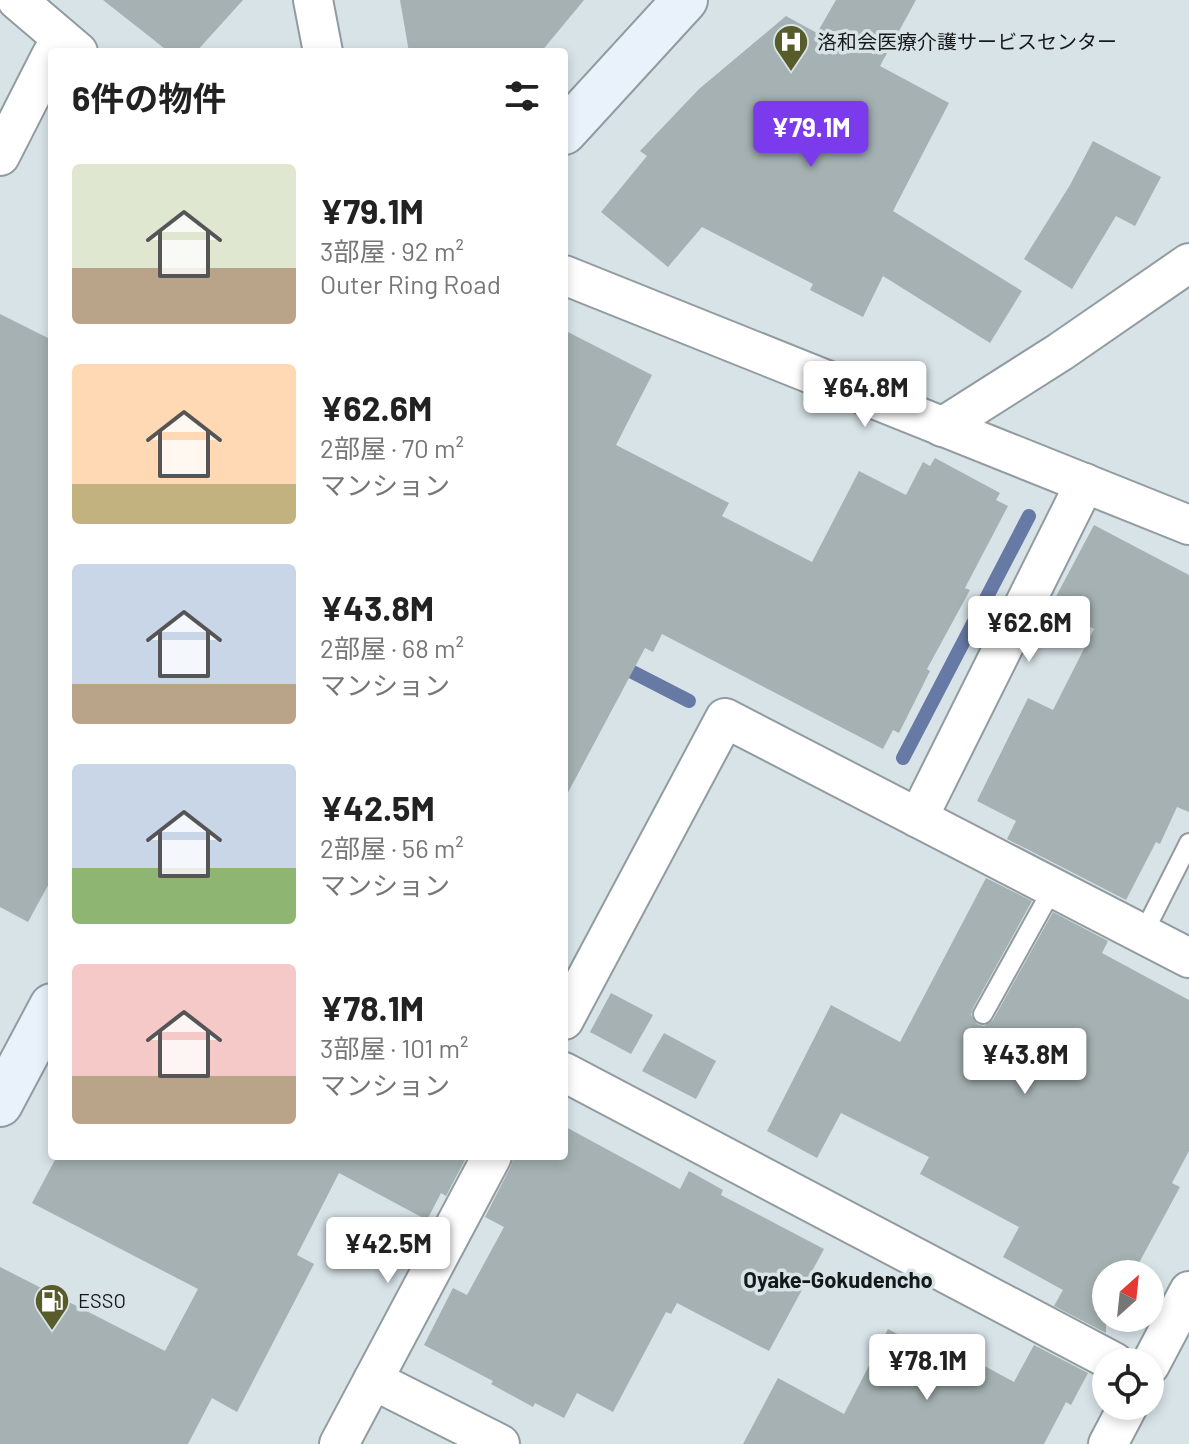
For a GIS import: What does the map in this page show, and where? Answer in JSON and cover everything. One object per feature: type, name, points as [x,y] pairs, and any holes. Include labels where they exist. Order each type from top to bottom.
[{"type":"main road","points":[[568,128],[685,0]]},
{"type":"main road","points":[[0,1104],[48,1014]]},
{"type":"street","points":[[17,0],[60,48]]},
{"type":"street","points":[[313,0],[322,48]]},
{"type":"street","points":[[0,156],[48,72]]},
{"type":"street","points":[[942,427],[1060,352],[1189,263]]},
{"type":"street","points":[[568,277],[1189,525]]},
{"type":"street","points":[[918,818],[1085,483]]},
{"type":"street","points":[[568,1012],[725,718],[1189,958]]},
{"type":"street","points":[[568,1074],[1092,1350]]},
{"type":"street","points":[[339,1444],[490,1160]]},
{"type":"street","points":[[1159,1348],[1189,1291]]},
{"type":"street","points":[[373,1380],[500,1444]]},
{"type":"street","points":[[1108,1444],[1121,1420]]},
{"type":"lane","points":[[1143,934],[1189,843]]},
{"type":"lane","points":[[983,1014],[1053,888]]},
{"type":"building","points":[[103,0],[243,0],[200,48],[164,48]]},
{"type":"building","points":[[400,0],[584,0],[544,48],[408,48]]},
{"type":"building","points":[[836,0],[916,0],[880,66],[949,103],[893,211],[1022,291],[990,343],[883,276],[863,317],[810,290],[813,284],[702,227],[668,267],[601,212],[647,156],[640,151],[699,89],[786,16],[817,33]]},
{"type":"building","points":[[1093,141],[1161,177],[1135,226],[1116,216],[1072,289],[1024,259]]},
{"type":"building","points":[[0,314],[48,338],[48,885],[28,922],[0,907]]},
{"type":"building","points":[[568,332],[652,375],[616,445],[729,503],[722,516],[812,562],[859,471],[906,495],[923,462],[930,466],[935,458],[1000,493],[996,500],[1008,506],[965,588],[970,590],[927,669],[930,671],[899,733],[893,730],[883,749],[662,634],[653,652],[645,648],[568,792]]},
{"type":"building","points":[[1094,525],[1189,575],[1189,812],[1177,807],[1160,844],[1156,842],[1126,900],[1007,839],[1016,821],[977,801],[1028,698],[1053,710],[1094,629],[1051,606]]},
{"type":"building","points":[[986,878],[1032,901],[973,1008],[971,1015],[977,1024],[984,1026],[993,1020],[1053,912],[1108,941],[1102,953],[1189,1000],[1189,1151],[1172,1183],[1180,1187],[1141,1260],[1092,1260],[1092,1326],[1054,1306],[1063,1290],[1003,1257],[1019,1227],[920,1174],[929,1157],[841,1113],[817,1158],[767,1131],[831,1005],[900,1042]]},
{"type":"building","points":[[611,993],[653,1015],[631,1054],[590,1032]]},
{"type":"building","points":[[664,1033],[716,1061],[696,1099],[642,1071]]},
{"type":"building","points":[[568,1128],[680,1189],[689,1171],[723,1190],[721,1195],[824,1249],[769,1351],[677,1303],[671,1314],[666,1312],[613,1412],[577,1393],[564,1418],[535,1403],[533,1407],[491,1384],[493,1381],[424,1345],[453,1288],[467,1295],[504,1227],[485,1217],[513,1160],[568,1160]]},
{"type":"building","points":[[55,1160],[465,1160],[446,1196],[441,1193],[427,1220],[339,1173],[297,1255],[314,1264],[237,1412],[212,1398],[188,1444],[0,1444],[0,1267],[165,1351],[198,1289],[32,1203]]},
{"type":"building","points":[[888,1329],[940,1357],[946,1345],[1014,1382],[1034,1345],[1088,1373],[1071,1405],[1066,1402],[1044,1444],[743,1444],[778,1378],[844,1414]]},
{"type":"waterway","points":[[903,758],[1029,516]]},
{"type":"waterway","points":[[615,663],[689,701]]},
{"type":"place","name":"洛和会医療介護サービスセンター","points":[[791,73]]},
{"type":"place","name":"ESSO","points":[[52,1332]]},
{"type":"district","name":"Oyake-Gokudencho","points":[[838,1280]]}]
